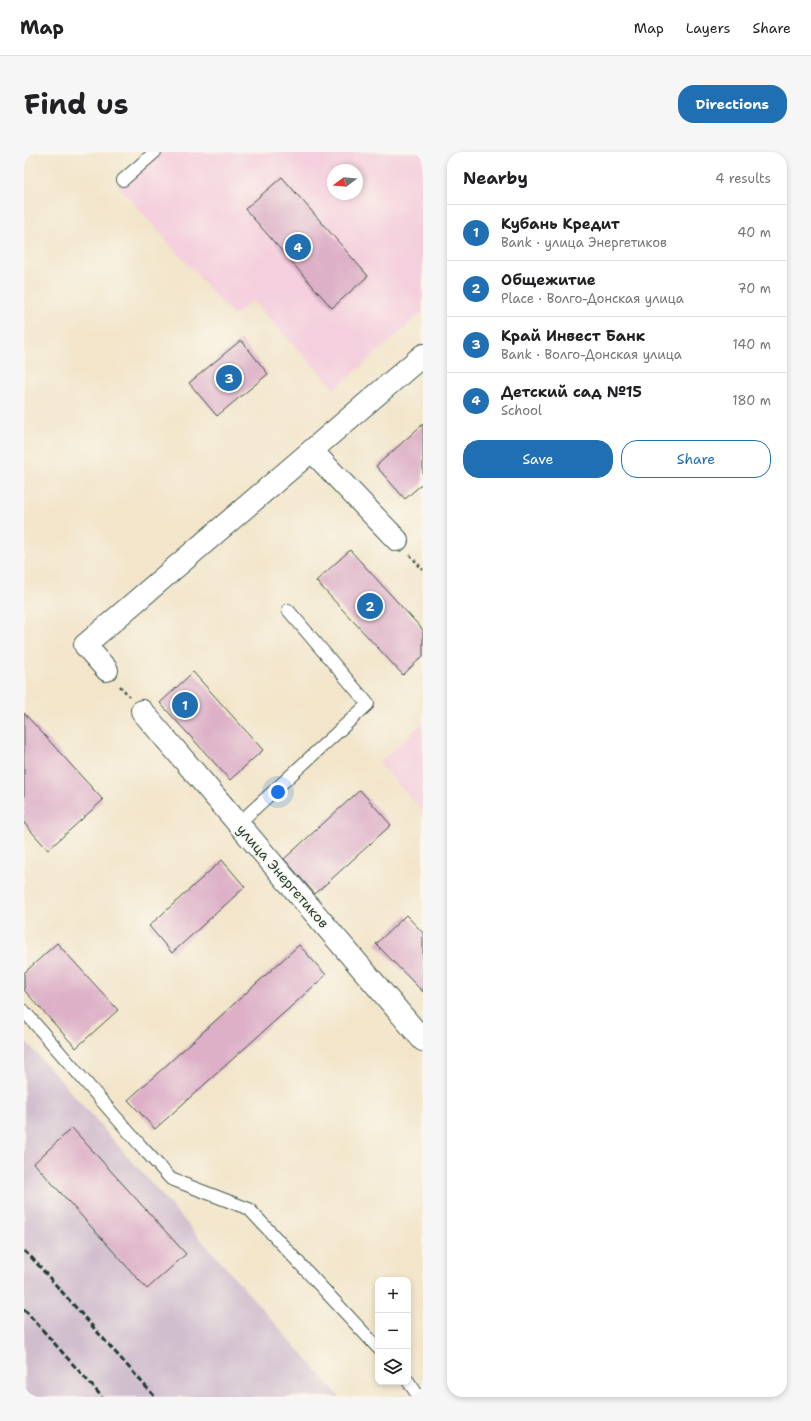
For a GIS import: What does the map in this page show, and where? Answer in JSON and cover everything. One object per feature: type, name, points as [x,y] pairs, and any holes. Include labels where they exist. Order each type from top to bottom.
[{"type":"street","points":[[107,670],[85,645],[423,355]]},
{"type":"street","points":[[312,451],[397,540]]},
{"type":"street","name":"улица Энергетиков","points":[[142,711],[423,1040]]},
{"type":"lane","points":[[123,180],[155,152]]},
{"type":"lane","points":[[238,824],[368,704],[288,610]]},
{"type":"lane","points":[[24,1010],[171,1179],[249,1209],[375,1345]]},
{"type":"lane","points":[[411,1385],[419,1397]]},
{"type":"path","points":[[107,670],[142,711]]},
{"type":"shaded area","points":[[161,152],[423,152],[423,312],[335,389],[253,301],[233,316],[118,185]]},
{"type":"shaded area","points":[[423,723],[423,812],[379,763]]},
{"type":"shaded area","points":[[24,1039],[340,1397],[24,1397]]},
{"type":"building","points":[[282,177],[368,276],[332,308],[245,209]]},
{"type":"building","points":[[241,340],[268,374],[217,416],[189,383]]},
{"type":"building","points":[[423,424],[423,483],[405,499],[376,466]]},
{"type":"building","points":[[350,550],[423,630],[423,656],[403,675],[316,581]]},
{"type":"building","points":[[193,672],[263,750],[230,780],[160,703]]},
{"type":"building","points":[[24,713],[103,800],[48,850],[24,823]]},
{"type":"building","points":[[360,790],[391,825],[315,894],[284,859]]},
{"type":"building","points":[[222,860],[245,887],[172,953],[149,926]]},
{"type":"building","points":[[406,915],[423,933],[423,992],[376,944]]},
{"type":"building","points":[[57,943],[118,1010],[76,1048],[24,990],[24,973]]},
{"type":"building","points":[[299,945],[326,975],[155,1129],[128,1100]]},
{"type":"building","points":[[72,1128],[186,1254],[147,1289],[34,1163]]},
{"type":"railway","points":[[24,1251],[32,1258],[155,1397]]},
{"type":"railway","points":[[24,1309],[102,1397]]},
{"type":"place","name":"Детский сад №15","points":[[298,247]]},
{"type":"place","name":"Край Инвест Банк","points":[[229,378]]},
{"type":"place","name":"Общежитие","points":[[370,606]]},
{"type":"place","name":"Кубань Кредит","points":[[185,705]]}]
